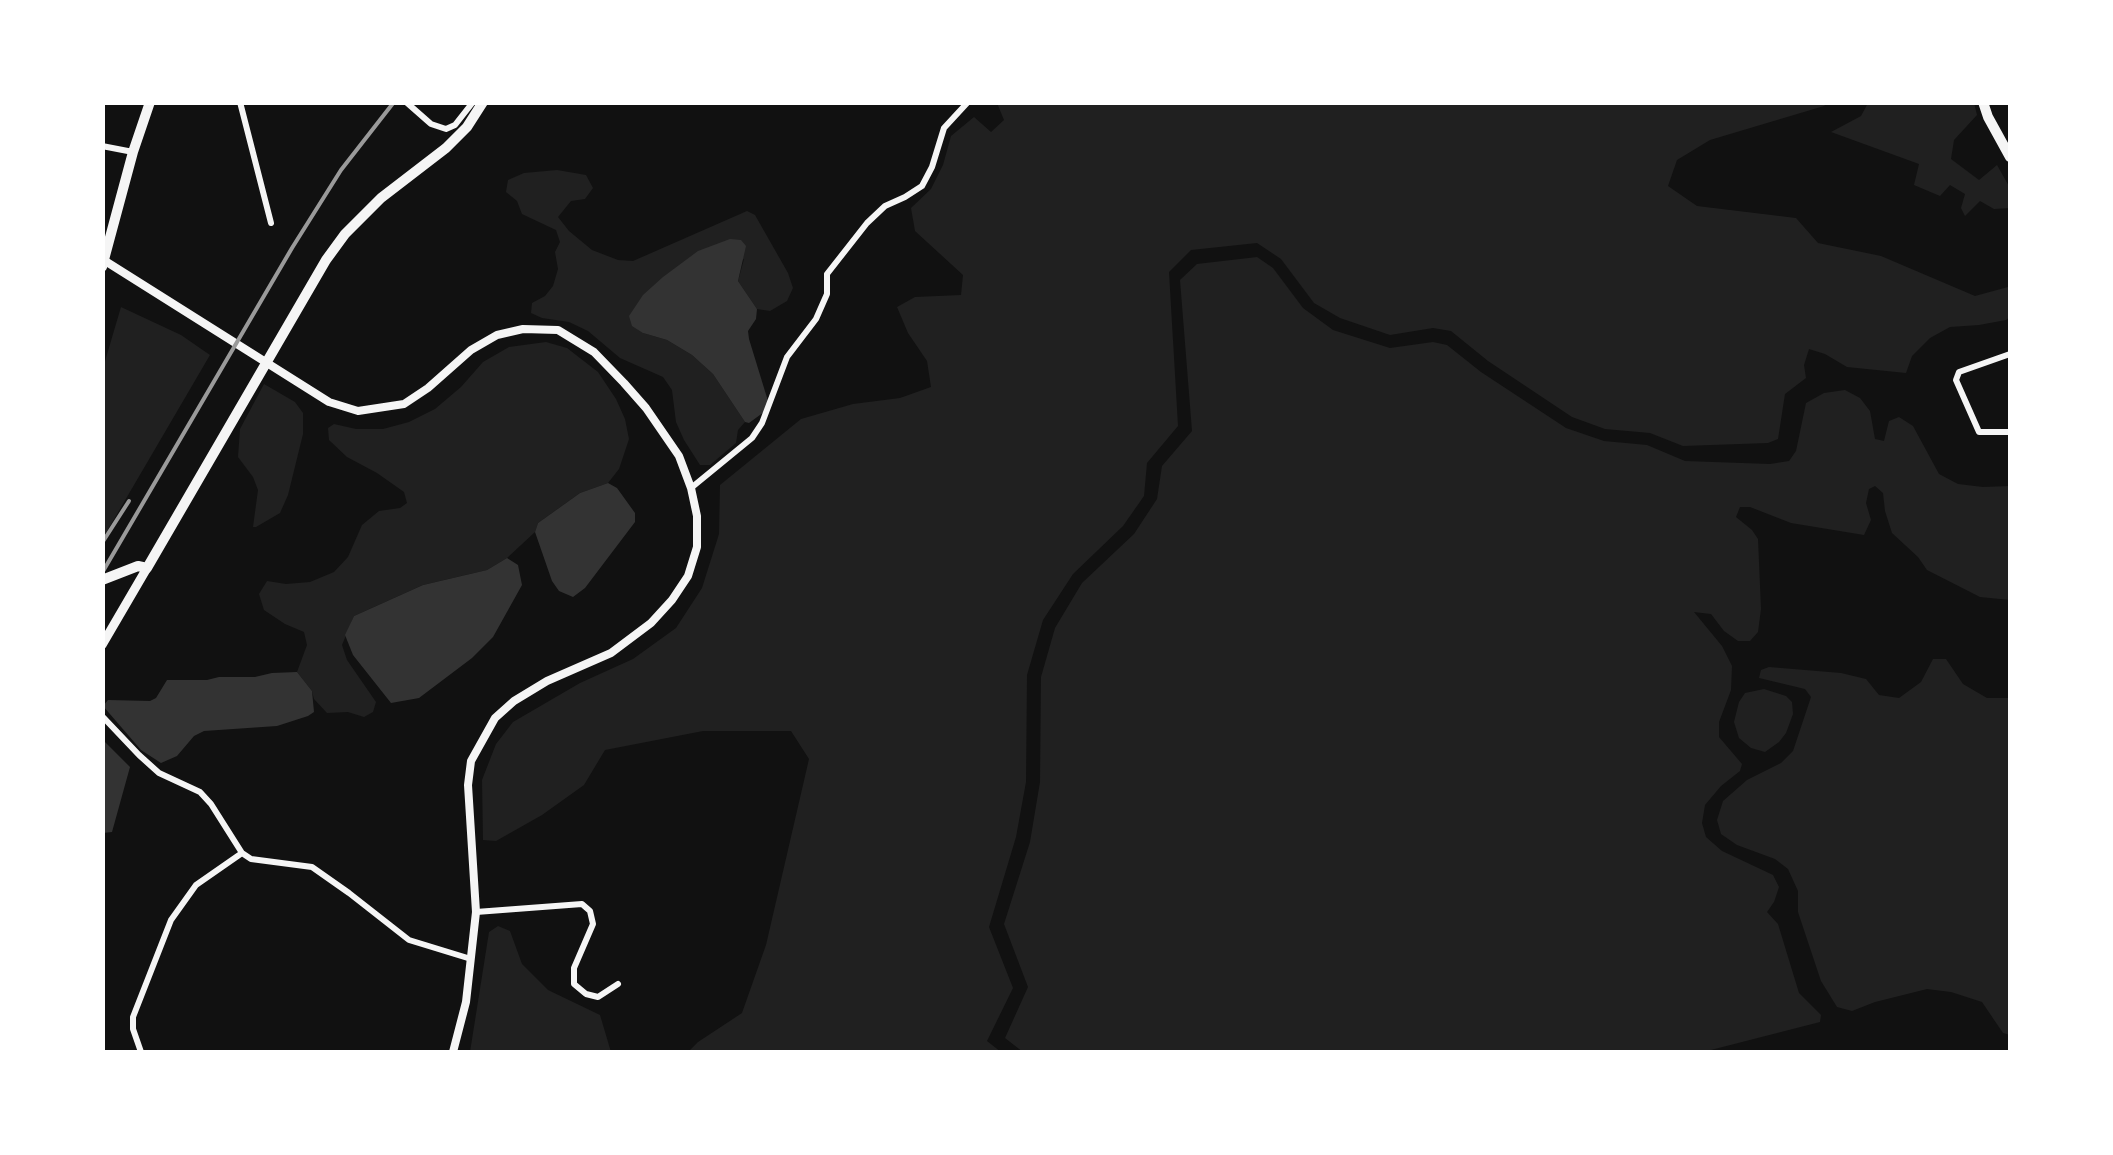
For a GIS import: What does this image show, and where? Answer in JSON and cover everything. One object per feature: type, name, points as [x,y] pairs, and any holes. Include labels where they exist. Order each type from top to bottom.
[{"type":"main road","points":[[102,267],[150,102]]},
{"type":"main road","points":[[102,645],[335,247],[381,198],[457,138],[483,102]]},
{"type":"main road","points":[[1983,102],[2010,156]]},
{"type":"main road","points":[[102,580],[138,566],[147,568]]},
{"type":"street","points":[[240,102],[271,224]]},
{"type":"street","points":[[406,102],[431,124],[446,129],[455,125],[474,102]]},
{"type":"street","points":[[691,488],[752,438],[762,424],[787,357],[816,319],[827,294],[827,274],[884,206],[922,186],[944,128],[968,102]]},
{"type":"street","points":[[102,146],[133,152]]},
{"type":"street","points":[[102,259],[328,402],[358,411],[404,404],[470,350],[497,335],[523,329],[558,330],[594,352],[646,408],[679,456],[698,516],[696,547],[688,576],[672,600],[651,623],[612,653],[547,681],[514,701],[495,718],[471,761],[468,785],[476,912],[466,1002],[453,1052]]},
{"type":"street","points":[[2010,354],[1959,372],[1956,380],[1979,432],[2010,432]]},
{"type":"street","points":[[102,716],[159,773],[200,792],[212,804],[242,854],[259,861],[312,867],[408,940],[471,959]]},
{"type":"street","points":[[141,1052],[133,1016],[170,920],[196,886],[242,854]]},
{"type":"street","points":[[476,912],[582,904],[590,911],[593,924],[574,968],[574,984],[586,994],[598,996],[618,984]]},
{"type":"shaded area","points":[[997,103],[1827,103],[1710,140],[1677,160],[1668,186],[1697,206],[1796,218],[1818,243],[1881,256],[1975,296],[2008,287],[2010,282],[2010,317],[1950,327],[1930,338],[1912,356],[1906,373],[1847,367],[1809,349],[1804,365],[1806,378],[1785,394],[1778,439],[1768,443],[1683,446],[1650,433],[1605,429],[1572,417],[1488,361],[1451,331],[1433,328],[1390,335],[1340,318],[1314,303],[1281,259],[1257,243],[1191,250],[1169,272],[1178,426],[1147,463],[1144,496],[1123,526],[1073,574],[1043,620],[1027,675],[1026,782],[1016,837],[989,927],[1013,988],[987,1041],[1001,1052],[688,1052],[742,1013],[766,945],[809,759],[791,731],[703,731],[605,750],[584,785],[496,841],[483,840],[482,780],[496,744],[513,722],[580,683],[633,659],[676,628],[702,588],[719,534],[720,485],[801,419],[853,404],[900,398],[931,387],[927,361],[908,333],[897,307],[915,297],[961,295],[963,275],[915,231],[911,208],[931,189],[951,136],[974,117],[991,132],[1004,120]]},
{"type":"shaded area","points":[[1868,103],[1974,103],[1977,115],[1954,140],[1951,159],[1979,180],[1997,165],[2010,188],[2010,208],[1994,209],[1980,201],[1965,216],[1961,208],[1965,194],[1950,185],[1940,196],[1914,185],[1919,164],[1831,132],[1861,116]]},
{"type":"shaded area","points":[[557,170],[586,175],[593,188],[585,199],[571,201],[558,217],[592,250],[633,261],[747,211],[755,215],[788,273],[793,288],[787,301],[770,311],[757,309],[738,281],[744,259],[643,333],[667,340],[692,355],[713,374],[745,422],[738,430],[736,443],[710,465],[700,465],[684,440],[676,422],[672,390],[663,377],[620,358],[588,331],[531,313],[532,303],[553,286],[558,269],[555,252],[560,242],[556,230],[522,214],[517,201],[506,192],[508,180],[524,173]]},
{"type":"shaded area","points":[[730,239],[741,240],[746,246],[738,281],[757,309],[748,331],[768,401],[764,412],[749,423],[713,374],[692,355],[667,340],[643,333],[632,326],[629,316],[643,295],[663,277],[698,251]]},
{"type":"shaded area","points":[[1257,257],[1273,268],[1303,308],[1333,330],[1390,348],[1433,342],[1447,345],[1566,428],[1604,441],[1647,445],[1685,461],[1789,461],[1796,451],[1806,403],[1824,393],[1845,390],[1860,398],[1870,411],[1875,439],[1884,441],[1889,421],[1899,417],[1913,426],[1939,474],[1958,484],[2010,486],[2010,600],[1980,597],[1927,570],[1892,533],[1883,493],[1875,486],[1869,489],[1866,503],[1871,520],[1864,535],[1791,523],[1740,507],[1736,517],[1758,539],[1758,632],[1750,641],[1738,641],[1711,614],[1694,612],[1722,646],[1732,666],[1731,690],[1719,722],[1719,737],[1742,764],[1740,771],[1705,805],[1702,823],[1706,837],[1722,851],[1773,875],[1779,887],[1767,912],[1778,924],[1799,993],[1821,1015],[1820,1022],[1703,1052],[1023,1052],[1005,1038],[1028,987],[1004,924],[1030,842],[1040,782],[1041,677],[1055,628],[1082,583],[1134,534],[1157,499],[1162,466],[1192,431],[1180,280],[1197,264]]},
{"type":"shaded area","points":[[121,307],[181,335],[210,355],[103,538],[103,368]]},
{"type":"shaded area","points":[[546,342],[567,348],[598,372],[616,399],[629,439],[619,469],[608,483],[580,493],[538,523],[535,532],[507,558],[487,570],[423,585],[354,616],[342,645],[347,660],[376,702],[373,712],[364,717],[348,712],[327,713],[297,672],[307,645],[304,632],[264,610],[259,594],[267,581],[310,582],[334,572],[348,557],[362,525],[379,511],[407,503],[404,492],[347,457],[329,440],[328,428],[334,424],[383,429],[409,422],[435,409],[483,362],[509,347]]},
{"type":"shaded area","points":[[264,384],[295,402],[303,413],[303,434],[280,513],[253,527],[258,490],[238,457],[240,429]]},
{"type":"shaded area","points":[[608,483],[617,488],[635,513],[635,522],[585,588],[573,597],[559,591],[552,581],[535,532],[538,523],[580,493]]},
{"type":"shaded area","points":[[507,558],[518,565],[522,585],[493,637],[419,698],[391,703],[353,655],[345,635],[354,616],[423,585],[487,570]]},
{"type":"shaded area","points":[[1933,659],[1946,659],[1963,684],[1987,698],[2010,698],[2010,1035],[2003,1033],[1982,1002],[1951,992],[1927,989],[1852,1011],[1837,1007],[1821,981],[1798,912],[1798,891],[1788,869],[1721,834],[1717,820],[1723,801],[1747,780],[1781,763],[1793,751],[1811,697],[1805,689],[1759,678],[1761,670],[1769,667],[1841,673],[1866,679],[1879,695],[1899,698],[1921,682]]},
{"type":"shaded area","points":[[297,672],[312,691],[314,712],[277,726],[204,731],[194,736],[177,756],[161,763],[141,750],[103,706],[108,700],[150,701],[167,680]]},
{"type":"shaded area","points":[[1764,689],[1786,696],[1792,702],[1793,714],[1786,733],[1765,752],[1751,748],[1739,738],[1734,722],[1745,693]]},
{"type":"shaded area","points":[[103,740],[130,767],[112,832],[103,833]]},
{"type":"shaded area","points":[[498,926],[510,931],[522,964],[548,990],[600,1015],[611,1052],[470,1052],[489,932]]},
{"type":"railway","points":[[102,573],[292,248],[341,170],[394,102]]},
{"type":"railway","points":[[102,543],[129,501]]}]
